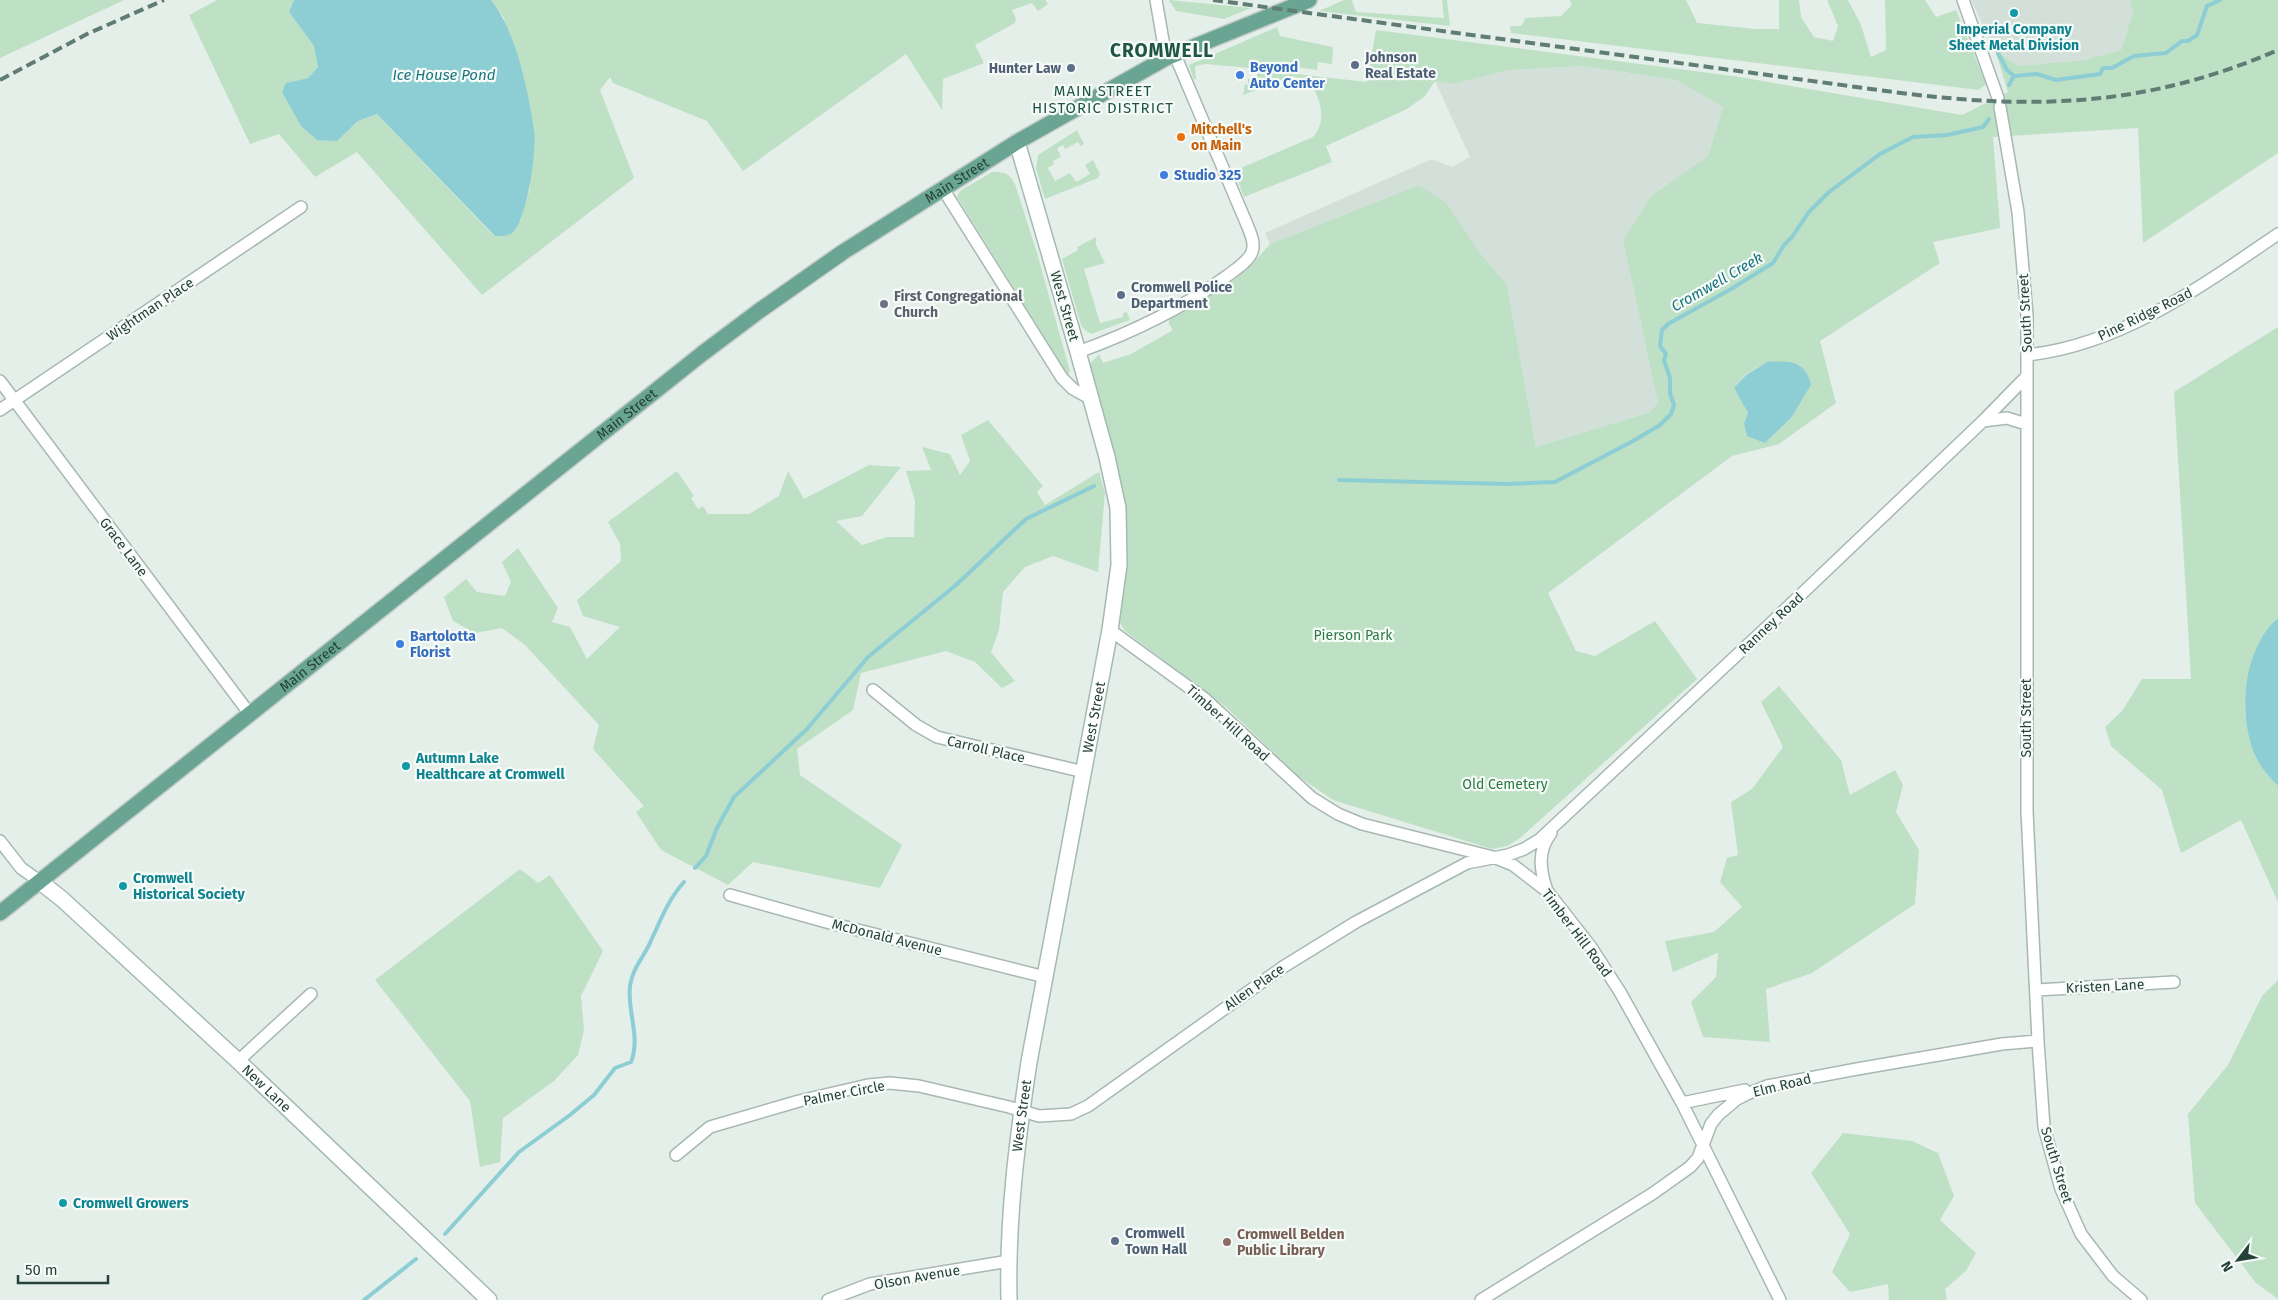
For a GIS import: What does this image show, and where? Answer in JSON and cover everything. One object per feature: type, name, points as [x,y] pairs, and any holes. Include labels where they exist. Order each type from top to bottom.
[{"type":"main road","name":"Main Street","points":[[0,913],[718,341],[832,260],[1017,142],[1171,57],[1309,0]]},
{"type":"main road","name":"West Street","points":[[1009,1300],[1008,1261],[1013,1189],[1022,1111],[1110,630],[1119,565],[1118,511],[1091,399],[1017,142]]},
{"type":"main road","name":"New Lane","points":[[39,882],[62,899],[238,1061],[489,1300]]},
{"type":"street","points":[[1078,352],[1140,328],[1180,306],[1232,272],[1252,253],[1253,240],[1248,226],[1171,57],[1156,0]]},
{"type":"street","name":"South Street","points":[[1963,0],[1999,102],[2018,212],[2027,315],[2026,767],[2038,1041],[2044,1127],[2061,1189],[2081,1234],[2112,1276],[2141,1300]]},
{"type":"street","points":[[943,189],[1062,378],[1073,389],[1091,399]]},
{"type":"street","name":"Wightman Place","points":[[0,410],[301,207]]},
{"type":"street","name":"Pine Ridge Road","points":[[2027,356],[2070,349],[2151,314],[2202,286],[2278,234]]},
{"type":"street","name":"Ranney Road","points":[[1493,858],[1524,849],[1558,823],[1983,421],[2027,376]]},
{"type":"street","name":"Grace Lane","points":[[0,381],[249,713]]},
{"type":"street","points":[[1983,421],[2007,418],[2026,424]]},
{"type":"street","name":"Timber Hill Road","points":[[1110,630],[1206,699],[1312,798],[1338,814],[1362,824],[1493,858],[1513,865],[1548,892],[1591,947],[1620,992],[1682,1103],[1780,1300]]},
{"type":"street","name":"Carroll Place","points":[[873,690],[916,725],[936,737],[1084,772]]},
{"type":"street","name":"Ranney Road","points":[[1548,892],[1543,877],[1541,853],[1546,840],[1558,823]]},
{"type":"street","points":[[0,841],[21,868],[39,882]]},
{"type":"street","name":"Allen Place","points":[[1022,1111],[1039,1116],[1048,1116],[1079,1111],[1283,967],[1316,946],[1467,863],[1493,858]]},
{"type":"street","name":"McDonald Avenue","points":[[730,895],[830,923],[1045,977]]},
{"type":"street","name":"Kristen Lane","points":[[2037,990],[2174,982]]},
{"type":"street","points":[[238,1061],[311,994]]},
{"type":"street","name":"Elm Road","points":[[1481,1300],[1673,1180],[1690,1167],[1704,1146],[1711,1124],[1726,1107],[1747,1094],[1767,1086],[1972,1049],[2038,1041]]},
{"type":"street","name":"Palmer Circle","points":[[676,1155],[710,1127],[799,1101],[868,1085],[890,1083],[919,1086],[1022,1111]]},
{"type":"street","points":[[1682,1103],[1767,1086]]},
{"type":"street","name":"Olson Avenue","points":[[828,1300],[870,1284],[1008,1261]]},
{"type":"shaded area","points":[[1971,0],[2130,0],[2133,12],[2121,50],[2084,60],[2018,66],[1995,50]]},
{"type":"shaded area","points":[[1583,66],[1676,80],[1723,107],[1708,156],[1652,195],[1623,240],[1658,403],[1648,413],[1536,447],[1507,285],[1419,185],[1270,244],[1265,233],[1432,159],[1452,167],[1470,157],[1435,81],[1453,84],[1510,70]]},
{"type":"green space","points":[[0,0],[124,0],[0,58]]},
{"type":"green space","points":[[217,0],[294,0],[289,12],[314,46],[318,67],[308,78],[286,83],[337,141],[358,121],[377,114],[493,235],[513,232],[521,219],[530,188],[504,18],[491,0],[1045,0],[1048,4],[1038,11],[1032,3],[1012,10],[1016,19],[1015,23],[975,45],[984,63],[943,79],[942,110],[906,54],[743,171],[707,121],[613,83],[610,77],[600,90],[634,178],[482,295],[357,152],[315,177],[279,134],[250,144],[189,15]]},
{"type":"green space","points":[[1169,0],[1251,8],[1224,19],[1176,11]]},
{"type":"green space","points":[[1344,0],[1354,0],[1352,1],[1356,12],[1444,18],[1442,0],[1447,0],[1450,26],[1319,11]]},
{"type":"green space","points":[[1570,0],[1686,0],[1697,23],[1756,29],[1779,29],[1779,0],[1799,0],[1801,17],[1814,37],[1833,41],[1838,26],[1827,0],[1848,0],[1861,25],[1871,57],[1886,50],[1885,0],[1925,0],[1936,17],[1956,10],[1986,84],[1979,90],[1511,33],[1510,26],[1521,26],[1526,18],[1561,16],[1572,5]]},
{"type":"green space","points":[[2130,0],[2278,0],[2278,153],[2143,243],[2138,128],[1993,137],[2000,228],[1933,242],[1940,263],[1820,341],[1836,403],[1779,444],[1732,456],[1548,593],[1576,651],[1595,656],[1655,621],[1697,679],[1520,838],[1507,846],[1492,849],[1333,800],[1298,776],[1226,707],[1125,631],[1120,623],[1126,555],[1126,520],[1123,496],[1090,364],[1099,354],[1103,363],[1131,354],[1173,330],[1169,320],[1226,286],[1246,271],[1270,244],[1419,185],[1446,203],[1478,251],[1507,285],[1536,447],[1648,413],[1658,403],[1623,240],[1652,195],[1708,156],[1723,107],[1676,80],[1583,66],[1510,70],[1453,84],[1435,81],[1425,96],[1407,109],[1326,146],[1332,162],[1244,197],[1234,171],[1313,137],[1320,124],[1320,103],[1311,82],[1292,76],[1243,95],[1245,84],[1248,85],[1248,79],[1257,79],[1257,71],[1250,70],[1250,68],[1206,64],[1195,66],[1196,79],[1194,80],[1189,65],[1277,27],[1280,36],[1333,47],[1332,64],[1318,62],[1317,70],[1297,67],[1296,74],[1367,82],[1376,30],[1733,76],[1962,115],[2008,92],[1995,50],[2018,66],[2084,60],[2121,50],[2133,12]],"holes":[[[1767,362],[1784,362],[1799,365],[1811,385],[1791,418],[1765,443],[1744,423],[1748,413],[1734,388],[1746,374]]]},
{"type":"green space","points":[[1077,130],[1084,144],[1081,146],[1078,142],[1065,149],[1063,145],[1057,148],[1061,157],[1053,161],[1054,164],[1048,168],[1055,181],[1070,173],[1076,182],[1090,174],[1085,165],[1093,160],[1100,174],[1098,178],[1045,199],[1036,169],[1038,155]]},
{"type":"green space","points":[[992,172],[1006,174],[1015,184],[1037,253],[1070,371],[1068,375],[957,197],[960,191]]},
{"type":"green space","points":[[1096,237],[1096,245],[1105,263],[1084,269],[1100,323],[1123,317],[1123,313],[1127,312],[1130,320],[1091,334],[1081,325],[1062,259],[1078,250],[1077,247]]},
{"type":"green space","points":[[2278,327],[2278,618],[2268,630],[2247,683],[2245,714],[2250,741],[2255,753],[2261,765],[2278,786],[2278,902],[2241,820],[2181,853],[2162,790],[2111,746],[2105,727],[2122,711],[2142,679],[2191,679],[2174,392]]},
{"type":"green space","points":[[988,420],[1043,486],[1037,492],[1045,505],[1099,472],[1105,493],[1098,572],[1053,556],[1025,567],[1003,592],[999,630],[991,652],[1015,681],[1002,688],[975,662],[946,651],[861,673],[853,710],[797,749],[800,775],[902,845],[880,888],[753,862],[728,885],[661,850],[636,812],[644,806],[593,749],[599,725],[525,645],[502,628],[475,633],[453,621],[444,597],[466,579],[477,592],[505,596],[511,582],[502,562],[518,548],[558,608],[552,622],[570,627],[587,659],[620,627],[583,616],[577,600],[621,561],[620,544],[608,522],[677,471],[694,496],[691,498],[698,509],[703,506],[708,514],[749,514],[779,496],[788,471],[804,499],[869,465],[901,467],[862,516],[836,521],[862,545],[887,537],[914,537],[915,501],[906,471],[931,470],[922,447],[950,454],[960,475],[970,461],[961,435]]},
{"type":"green space","points":[[1779,686],[1841,760],[1850,795],[1895,770],[1903,785],[1896,812],[1919,850],[1915,904],[1812,973],[1766,989],[1770,1042],[1703,1037],[1691,1002],[1716,977],[1718,953],[1673,972],[1665,941],[1714,932],[1742,907],[1720,882],[1727,858],[1738,855],[1731,802],[1752,789],[1783,747],[1761,702]]},
{"type":"green space","points":[[520,869],[538,883],[550,875],[603,951],[581,996],[584,1030],[578,1055],[554,1081],[503,1118],[500,1162],[480,1167],[470,1101],[375,980]]},
{"type":"green space","points":[[2278,980],[2278,1299],[2256,1283],[2195,1203],[2188,1114],[2228,1065],[2262,996]]},
{"type":"green space","points":[[1843,1133],[1912,1141],[1938,1153],[1954,1196],[1940,1220],[1976,1253],[1966,1271],[1945,1289],[1947,1300],[1889,1300],[1888,1284],[1850,1292],[1832,1272],[1850,1234],[1811,1173]]},
{"type":"water","name":"Ice House Pond","points":[[294,0],[491,0],[500,13],[520,62],[535,139],[530,184],[526,201],[522,215],[512,233],[503,236],[494,235],[377,114],[358,121],[337,141],[317,140],[301,126],[282,92],[286,83],[308,78],[318,67],[314,46],[289,12]]},
{"type":"water","points":[[1767,362],[1789,362],[1801,366],[1811,385],[1791,418],[1765,443],[1747,436],[1744,423],[1748,413],[1734,388],[1746,375]]},
{"type":"water","points":[[2278,618],[2278,786],[2261,766],[2250,742],[2246,724],[2245,704],[2246,684],[2250,665],[2266,631]]},
{"type":"waterway","name":"Cromwell Creek","points":[[2014,76],[2037,74],[2056,80],[2100,74],[2103,68],[2112,68],[2134,56],[2166,53],[2182,41],[2188,41],[2197,35],[2207,6],[2220,0]]},
{"type":"waterway","points":[[1998,53],[2007,70],[2014,76],[2009,85]]},
{"type":"waterway","name":"Cromwell Creek","points":[[1339,480],[1507,484],[1555,482],[1633,441],[1660,425],[1671,414],[1674,405],[1670,393],[1670,378],[1664,360],[1666,354],[1660,346],[1662,330],[1668,324],[1773,263],[1809,212],[1829,192],[1880,154],[1913,137],[1947,135],[1983,127],[1989,119]]},
{"type":"waterway","points":[[695,868],[706,856],[717,828],[734,797],[807,729],[868,657],[956,585],[1026,519],[1094,486]]},
{"type":"waterway","points":[[445,1234],[519,1152],[594,1095],[615,1068],[631,1062],[635,1043],[630,1005],[631,980],[668,904],[684,882]]},
{"type":"waterway","points":[[364,1300],[416,1259]]},
{"type":"railway","points":[[0,80],[87,34],[164,0]]},
{"type":"railway","points":[[1213,0],[1901,93],[2000,101],[2046,102],[2093,99],[2138,93],[2184,83],[2230,69],[2278,50]]},
{"type":"place","name":"Imperial Company Sheet Metal Division","points":[[2014,13]]},
{"type":"place","name":"Johnson Real Estate","points":[[1355,65]]},
{"type":"place","name":"Hunter Law","points":[[1071,68]]},
{"type":"place","name":"Beyond Auto Center","points":[[1240,75]]},
{"type":"place","name":"Mitchell's on Main","points":[[1181,137]]},
{"type":"place","name":"Studio 325","points":[[1164,175]]},
{"type":"place","name":"Cromwell Police Department","points":[[1121,295]]},
{"type":"place","name":"First Congregational Church","points":[[884,304]]},
{"type":"place","name":"Bartolotta Florist","points":[[400,644]]},
{"type":"place","name":"Autumn Lake Healthcare at Cromwell","points":[[406,766]]},
{"type":"place","name":"Cromwell Historical Society","points":[[123,886]]},
{"type":"place","name":"Cromwell Growers","points":[[63,1203]]},
{"type":"place","name":"Cromwell Town Hall","points":[[1115,1241]]},
{"type":"place","name":"Cromwell Belden Public Library","points":[[1227,1242]]},
{"type":"district","name":"CROMWELL","points":[[1162,50]]},
{"type":"district","name":"MAIN STREET HISTORIC DISTRICT","points":[[1103,100]]},
{"type":"park label","name":"Pierson Park","points":[[1353,635]]},
{"type":"park label","name":"Old Cemetery","points":[[1505,784]]}]
